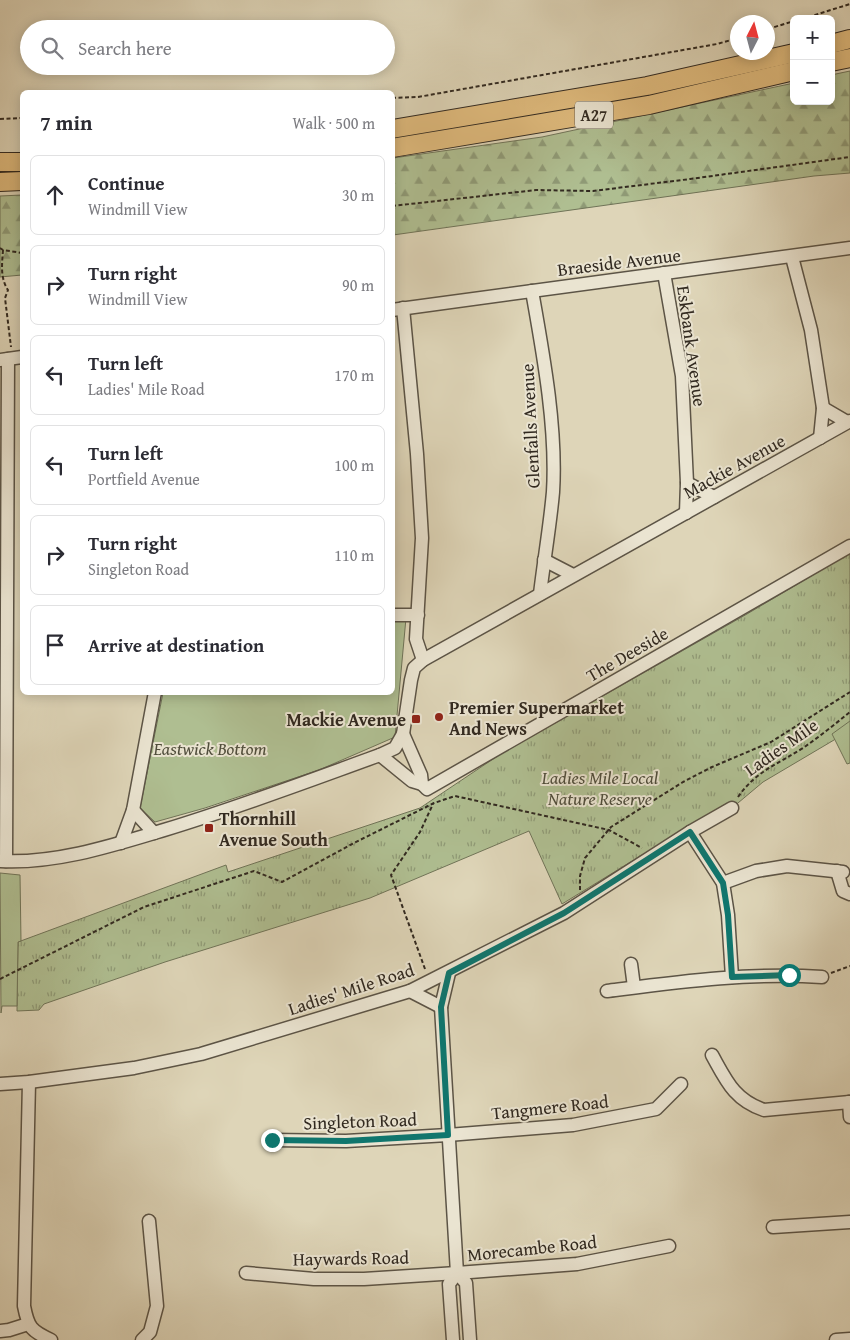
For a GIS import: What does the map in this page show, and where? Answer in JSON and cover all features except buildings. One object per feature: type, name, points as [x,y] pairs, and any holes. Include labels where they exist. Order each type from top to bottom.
[{"type":"highway","points":[[835,43],[850,39]]},
{"type":"highway","name":"A27","points":[[395,128],[647,86],[790,55]]},
{"type":"highway","points":[[835,61],[850,58]]},
{"type":"highway","name":"A27","points":[[395,147],[649,105],[790,72]]},
{"type":"highway","points":[[0,162],[20,162]]},
{"type":"highway","points":[[0,182],[20,181]]},
{"type":"street","name":"Braeside Avenue","points":[[398,309],[850,248]]},
{"type":"street","points":[[792,257],[811,330],[823,408],[820,438]]},
{"type":"street","name":"Eskbank Avenue","points":[[664,273],[682,376],[687,483],[686,513]]},
{"type":"street","name":"Glenfalls Avenue","points":[[532,290],[544,356],[552,437],[553,491],[540,594]]},
{"type":"street","points":[[398,309],[417,454],[422,538],[416,639],[423,660]]},
{"type":"street","points":[[11,358],[3,861],[39,861],[120,843],[213,815],[380,755],[395,748],[403,734]]},
{"type":"street","points":[[823,408],[849,421]]},
{"type":"street","name":"Mackie Avenue","points":[[403,734],[410,680],[414,668],[423,660],[849,421]]},
{"type":"street","points":[[687,483],[714,497]]},
{"type":"street","name":"The Deeside","points":[[422,784],[427,789],[850,546]]},
{"type":"street","points":[[544,560],[573,575]]},
{"type":"street","points":[[395,615],[418,615]]},
{"type":"street","points":[[120,843],[133,810],[154,695]]},
{"type":"street","points":[[380,755],[412,781],[422,784],[421,775],[403,734]]},
{"type":"street","name":"Ladies' Mile Road","points":[[0,1084],[134,1068],[201,1054],[410,991],[449,973],[564,913],[690,832],[732,808]]},
{"type":"street","points":[[133,810],[154,833]]},
{"type":"street","points":[[690,832],[723,883],[728,915],[732,977]]},
{"type":"street","points":[[723,883],[756,871],[787,866],[840,872],[843,891],[850,894]]},
{"type":"street","points":[[631,964],[634,987]]},
{"type":"street","points":[[449,973],[441,1007],[448,1135],[457,1273],[466,1284],[470,1340]]},
{"type":"street","points":[[607,991],[732,977],[789,975],[822,977]]},
{"type":"street","points":[[410,991],[441,1007]]},
{"type":"street","points":[[712,1055],[722,1075],[738,1096],[751,1106],[764,1110],[850,1102],[850,1117]]},
{"type":"street","points":[[29,1082],[24,1306],[28,1324],[40,1335],[51,1340]]},
{"type":"street","name":"Tangmere Road","points":[[448,1135],[573,1125],[656,1109],[681,1084]]},
{"type":"street","name":"Singleton Road","points":[[272,1140],[346,1141],[448,1135]]},
{"type":"street","points":[[142,1340],[150,1332],[157,1306],[149,1221]]},
{"type":"street","points":[[773,1227],[850,1222]]},
{"type":"street","name":"Morecambe Road","points":[[457,1273],[576,1264],[669,1246]]},
{"type":"street","name":"Haywards Road","points":[[246,1273],[314,1279],[364,1279],[457,1273]]},
{"type":"street","points":[[453,1340],[448,1284],[457,1273]]},
{"type":"street","points":[[4,1334],[28,1324]]},
{"type":"street","points":[[836,1340],[850,1339]]},
{"type":"path","points":[[815,15],[850,4]]},
{"type":"path","points":[[775,27],[790,22]]},
{"type":"path","points":[[395,98],[428,95],[730,40]]},
{"type":"path","points":[[0,119],[20,118]]},
{"type":"path","points":[[395,206],[536,190],[593,191],[850,156]]},
{"type":"path","points":[[0,248],[20,253]]},
{"type":"path","points":[[3,250],[2,272],[3,283],[8,290],[5,298],[11,358]]},
{"type":"path","points":[[583,902],[580,893],[580,876],[585,858],[609,830],[683,782],[712,767],[771,742],[850,692]]},
{"type":"path","name":"Ladies Mile","points":[[732,808],[746,787],[761,772],[804,747],[850,712]]},
{"type":"path","points":[[0,979],[144,907],[254,871],[282,882],[354,842],[434,803],[455,796],[609,830],[655,855]]},
{"type":"path","points":[[429,981],[391,875],[420,832],[434,803]]},
{"type":"path","points":[[822,977],[850,966]]},
{"type":"green space","points":[[850,71],[850,173],[814,176],[395,235],[395,158],[542,137],[790,84],[790,105],[835,105],[835,74]]},
{"type":"green space","points":[[20,195],[20,275],[0,277],[0,196]]},
{"type":"green space","name":"Ladies Mile Local Nature Reserve","points":[[850,553],[850,728],[834,740],[763,782],[732,808],[727,803],[562,904],[529,831],[370,898],[165,962],[44,1004],[39,1010],[17,1011],[18,942],[226,865],[228,872],[420,808],[499,755]]},
{"type":"green space","name":"Eastwick Bottom","points":[[406,618],[395,737],[319,770],[205,808],[155,822],[140,808],[163,695],[395,695],[395,619]]},
{"type":"green space","points":[[850,721],[850,763],[847,764],[832,734]]},
{"type":"green space","points":[[0,873],[20,875],[21,941],[18,942],[17,1006],[2,1006],[1,1013]]},
{"type":"place","name":"Premier Supermarket And News","points":[[439,717]]},
{"type":"place","name":"Mackie Avenue","points":[[416,719]]},
{"type":"place","name":"Thornhill Avenue South","points":[[209,828]]},
{"type":"route","points":[[272,1140],[346,1141],[448,1135],[441,1007],[449,973],[583,902],[690,832],[723,883],[728,915],[732,977],[789,975]]}]
